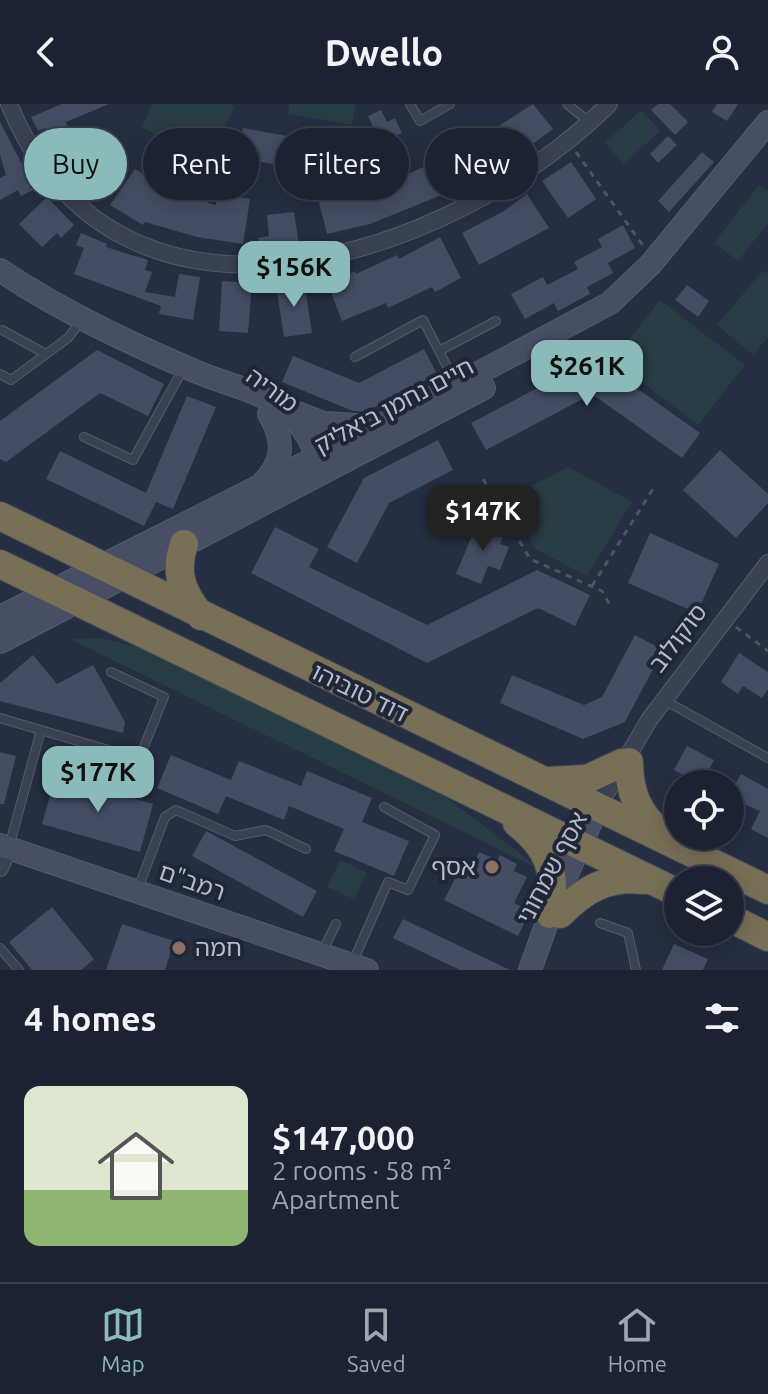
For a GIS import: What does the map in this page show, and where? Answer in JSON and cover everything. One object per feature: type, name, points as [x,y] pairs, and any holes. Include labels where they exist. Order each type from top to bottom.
[{"type":"highway","name":"דוד טוביהו","points":[[0,516],[664,839]]},
{"type":"highway","points":[[184,544],[179,564],[181,585],[202,616]]},
{"type":"highway","name":"דוד טוביהו","points":[[0,564],[494,805]]},
{"type":"highway","points":[[542,781],[587,779],[628,757],[629,777],[641,814],[664,835]]},
{"type":"highway","points":[[494,805],[664,886]]},
{"type":"highway","points":[[494,805],[535,837],[549,860],[555,884],[555,914]]},
{"type":"highway","points":[[686,850],[768,890]]},
{"type":"highway","points":[[555,914],[583,891],[603,882],[619,879],[664,887]]},
{"type":"highway","points":[[744,925],[768,937]]},
{"type":"street","points":[[9,104],[39,162],[64,193],[102,225],[170,255],[255,266],[291,264],[339,255],[389,238],[499,188],[569,143],[609,104]]},
{"type":"street","name":"חיים נחמן ביאליק","points":[[110,571],[184,544],[381,425],[610,303],[631,286],[653,261],[768,122]]},
{"type":"street","name":"חיים נחמן ביאליק","points":[[64,596],[259,486],[315,465],[618,315],[642,297],[768,146]]},
{"type":"street","name":"מוריה","points":[[0,270],[82,318],[271,408],[315,465]]},
{"type":"street","points":[[271,408],[323,423],[349,427],[381,425]]},
{"type":"street","points":[[259,486],[273,471],[281,452],[280,436],[271,408]]},
{"type":"street","name":"סוקולוב","points":[[604,810],[628,757],[664,700],[768,563]]},
{"type":"street","points":[[0,617],[64,596]]},
{"type":"street","points":[[0,642],[64,596]]},
{"type":"street","name":"אסף שמחוני","points":[[530,970],[604,810]]},
{"type":"street","name":"רמב\"ם","points":[[3,854],[137,891],[359,967]]},
{"type":"lane","points":[[410,104],[420,121],[450,104]]},
{"type":"lane","points":[[567,104],[590,122]]},
{"type":"lane","points":[[0,374],[11,380],[68,338],[82,318]]},
{"type":"lane","points":[[355,357],[423,320],[457,386]]},
{"type":"lane","points":[[439,351],[496,321]]},
{"type":"lane","points":[[2,330],[46,354]]},
{"type":"lane","points":[[84,437],[133,460],[190,369]]},
{"type":"lane","points":[[0,718],[139,759],[164,697],[111,672]]},
{"type":"lane","points":[[664,700],[768,758]]},
{"type":"lane","points":[[3,854],[41,730]]},
{"type":"lane","points":[[359,967],[388,882],[408,890],[435,835],[384,807]]},
{"type":"lane","points":[[137,891],[165,817],[176,810],[235,836],[266,830],[306,849]]},
{"type":"lane","points":[[600,923],[628,933],[636,970]]},
{"type":"lane","points":[[322,953],[336,924]]},
{"type":"lane","points":[[0,948],[19,970]]},
{"type":"path","points":[[569,143],[621,211],[653,261]]},
{"type":"path","points":[[483,479],[530,559],[602,591],[610,605]]},
{"type":"path","points":[[592,587],[656,484]]},
{"type":"path","points":[[725,619],[768,651]]},
{"type":"shaded area","points":[[152,104],[235,106],[225,128],[142,128]]},
{"type":"shaded area","points":[[289,104],[356,104],[352,125],[288,114]]},
{"type":"shaded area","points":[[641,110],[660,131],[624,164],[605,143]]},
{"type":"shaded area","points":[[759,185],[768,191],[768,223],[738,261],[714,243]]},
{"type":"shaded area","points":[[763,270],[768,274],[768,337],[753,355],[717,325]]},
{"type":"shaded area","points":[[660,300],[745,365],[698,425],[613,360]]},
{"type":"shaded area","points":[[568,467],[632,502],[587,576],[535,549],[509,497]]},
{"type":"shaded area","points":[[102,638],[144,649],[438,791],[543,871],[70,639]]},
{"type":"shaded area","points":[[340,860],[367,872],[354,899],[327,887]]},
{"type":"building","points":[[62,104],[109,104],[66,122],[68,128],[36,128],[31,117]]},
{"type":"building","points":[[533,104],[553,129],[538,140],[538,128],[496,128]]},
{"type":"building","points":[[658,104],[670,104],[688,122],[675,135],[651,110]]},
{"type":"building","points":[[717,104],[738,104],[727,121],[712,112]]},
{"type":"building","points":[[381,110],[387,122],[395,118],[400,128],[370,128],[373,127],[368,116]]},
{"type":"building","points":[[0,122],[24,168],[24,194],[21,196],[18,190],[0,200],[0,178],[6,175],[0,155]]},
{"type":"building","points":[[259,131],[275,134],[275,164],[261,162]]},
{"type":"building","points":[[668,136],[677,145],[658,163],[650,154]]},
{"type":"building","points":[[702,152],[714,162],[669,212],[658,201]]},
{"type":"building","points":[[571,162],[596,199],[568,218],[542,181]]},
{"type":"building","points":[[425,166],[425,200],[429,200],[370,224],[327,234],[319,202],[409,200],[409,174]]},
{"type":"building","points":[[135,169],[143,174],[143,200],[198,200],[216,205],[217,200],[250,200],[243,244],[197,237],[145,222],[143,225],[110,205],[113,200],[127,200],[127,181]]},
{"type":"building","points":[[44,200],[50,200],[74,225],[61,238],[57,233],[42,247],[19,224]]},
{"type":"building","points":[[519,200],[531,200],[549,228],[479,265],[462,233]]},
{"type":"building","points":[[294,212],[299,245],[260,249],[258,238],[269,236],[267,215]]},
{"type":"building","points":[[623,225],[635,248],[608,263],[613,273],[587,287],[590,294],[558,311],[554,303],[525,319],[511,294],[543,277],[547,285],[578,269],[574,262],[602,247],[598,239]]},
{"type":"building","points":[[81,233],[107,244],[106,247],[148,260],[145,270],[152,272],[145,292],[175,297],[179,274],[200,277],[193,320],[159,314],[161,306],[74,274],[84,248],[76,245]]},
{"type":"building","points":[[440,237],[461,278],[435,292],[432,287],[388,308],[386,303],[342,321],[327,282],[355,271],[356,274],[397,255],[399,259]]},
{"type":"building","points":[[222,281],[252,283],[248,333],[219,331]]},
{"type":"building","points":[[304,281],[312,333],[284,337],[276,285]]},
{"type":"building","points":[[687,285],[709,301],[698,317],[675,300]]},
{"type":"building","points":[[424,349],[437,374],[366,412],[353,411],[282,382],[293,356],[359,383]]},
{"type":"building","points":[[97,350],[164,384],[148,416],[100,393],[6,462],[0,459],[0,421]]},
{"type":"building","points":[[594,358],[700,433],[682,458],[592,394],[486,450],[471,423]]},
{"type":"building","points":[[187,396],[216,407],[173,509],[156,502],[144,526],[46,479],[60,451],[146,493]]},
{"type":"building","points":[[438,440],[453,470],[389,503],[357,563],[327,547],[364,478]]},
{"type":"building","points":[[720,450],[768,494],[768,503],[736,538],[683,490]]},
{"type":"building","points":[[478,521],[505,532],[500,544],[509,547],[500,570],[488,566],[481,584],[456,574]]},
{"type":"building","points":[[275,527],[319,549],[309,567],[427,625],[537,570],[590,595],[575,626],[538,608],[427,663],[251,573]]},
{"type":"building","points":[[650,533],[719,564],[697,613],[628,583]]},
{"type":"building","points":[[635,635],[663,650],[625,722],[583,739],[500,703],[512,675],[584,705],[602,697]]},
{"type":"building","points":[[739,653],[768,672],[768,689],[762,698],[743,686],[738,694],[721,682]]},
{"type":"building","points":[[33,655],[57,684],[93,665],[125,722],[123,733],[0,701],[0,683]]},
{"type":"building","points":[[687,746],[714,760],[709,770],[674,770]]},
{"type":"building","points":[[0,752],[16,756],[4,804],[0,804]]},
{"type":"building","points":[[171,755],[231,780],[239,761],[301,786],[307,771],[372,798],[362,822],[409,841],[394,876],[334,851],[344,829],[289,806],[284,820],[226,796],[218,814],[157,788]]},
{"type":"building","points":[[56,775],[153,804],[140,852],[42,824]]},
{"type":"building","points":[[744,776],[768,789],[768,838],[751,829],[760,811],[744,804]]},
{"type":"building","points":[[206,831],[317,891],[303,917],[192,856]]},
{"type":"building","points":[[479,852],[497,860],[500,855],[517,864],[514,871],[527,877],[514,903],[530,911],[518,936],[444,900],[457,875],[465,879]]},
{"type":"building","points":[[52,907],[94,959],[81,970],[32,970],[9,942]]},
{"type":"building","points":[[403,919],[510,970],[460,970],[393,938]]},
{"type":"building","points":[[122,924],[174,941],[165,970],[106,970]]},
{"type":"building","points":[[673,946],[708,959],[703,970],[662,970]]},
{"type":"place","name":"אסף","points":[[492,867]]},
{"type":"place","name":"חמה","points":[[179,948]]}]
